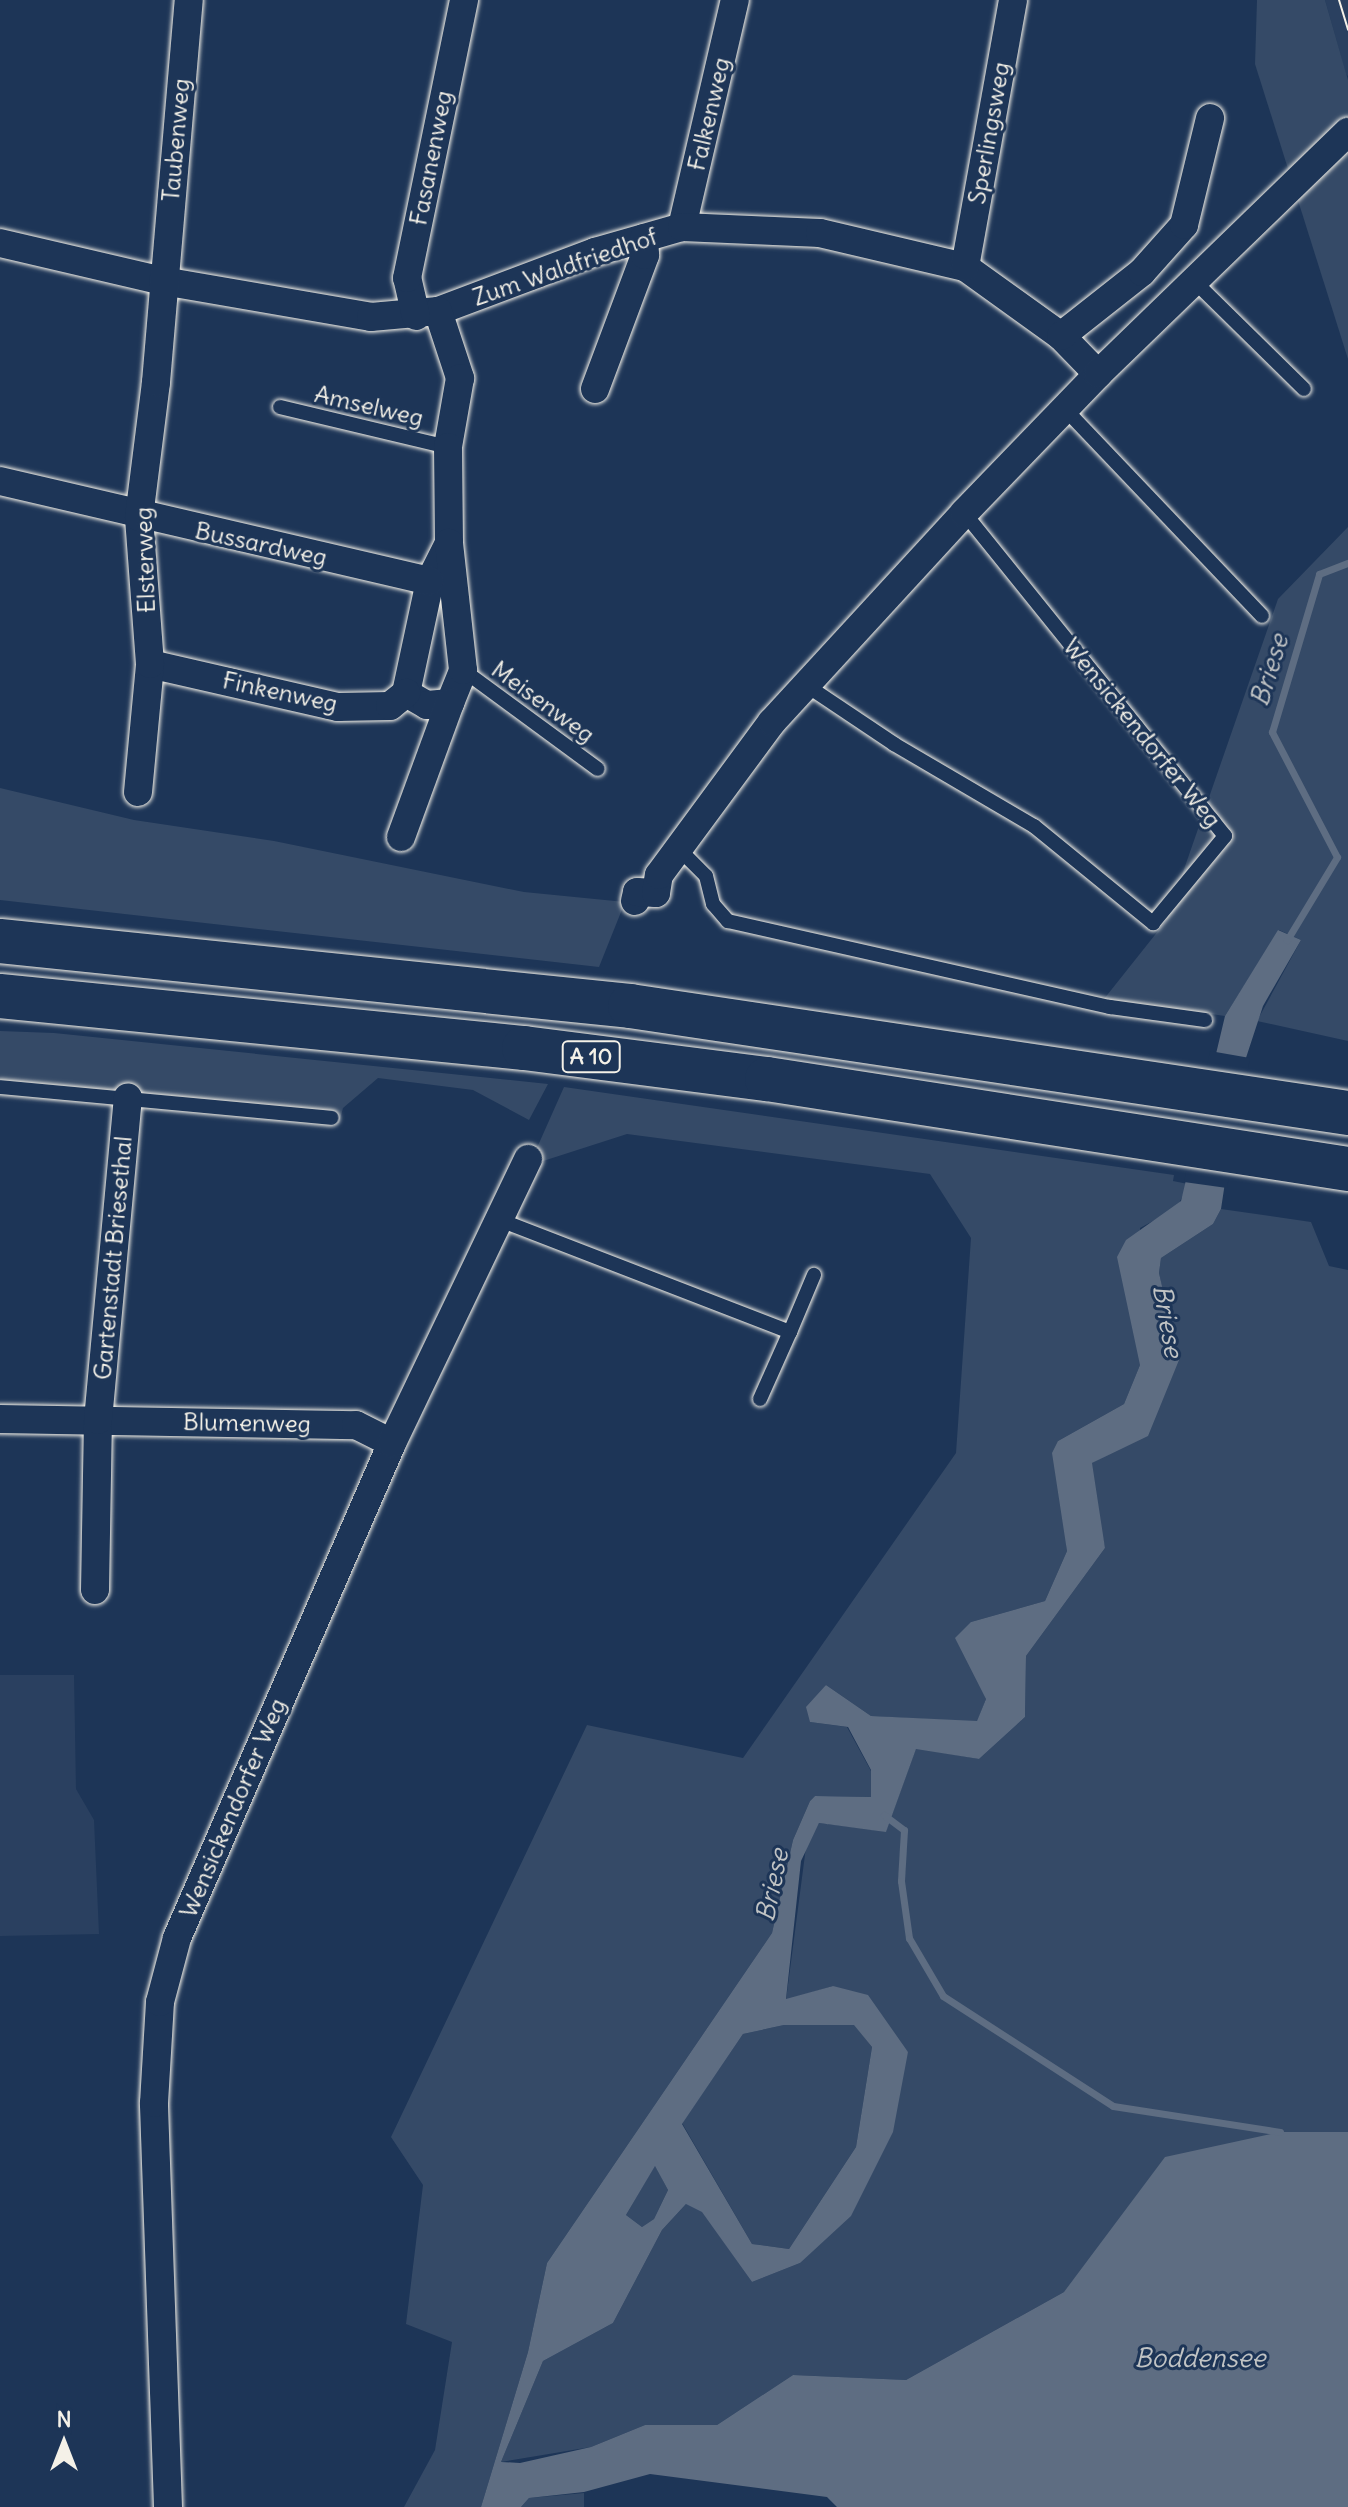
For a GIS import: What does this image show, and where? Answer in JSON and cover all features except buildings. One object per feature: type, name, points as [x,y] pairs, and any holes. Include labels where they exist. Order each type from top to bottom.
[{"type":"highway","name":"A 10","points":[[0,941],[630,1006],[1348,1113]]},
{"type":"highway","name":"A 10","points":[[0,996],[540,1050],[1179,1140],[1348,1169]]},
{"type":"street","name":"Taubenweg","points":[[163,281],[189,0]]},
{"type":"street","name":"Fasanenweg","points":[[401,837],[463,670],[449,543],[448,447],[460,378],[407,278],[464,0]]},
{"type":"street","name":"Falkenweg","points":[[682,227],[735,0]]},
{"type":"street","name":"Sperlingsweg","points":[[965,267],[1013,0]]},
{"type":"street","points":[[1061,336],[1142,272],[1184,225],[1210,118]]},
{"type":"street","points":[[635,901],[637,892],[656,893],[659,875],[772,722],[964,513],[1098,374],[1348,132]]},
{"type":"street","name":"Zum Waldfriedhof","points":[[0,243],[163,281],[302,308],[371,317],[427,313],[682,227],[820,233],[965,267],[1061,336],[1098,374]]},
{"type":"street","points":[[595,389],[645,255],[644,238]]},
{"type":"street","name":"Elsterweg","points":[[138,792],[150,664],[139,517],[163,281]]},
{"type":"street","name":"Bussardweg","points":[[0,481],[139,517],[430,581]]},
{"type":"street","name":"Fasanenweg","points":[[406,693],[430,581],[449,543]]},
{"type":"street","name":"Finkenweg","points":[[150,664],[338,707],[390,706],[406,693]]},
{"type":"street","points":[[406,693],[427,705],[450,703]]},
{"type":"street","name":"Gartenstadt Briesethal","points":[[98,1420],[128,1097]]},
{"type":"street","name":"Wensickendorfer Weg","points":[[168,2507],[154,2103],[160,2002],[197,1888],[392,1443],[528,1159]]},
{"type":"street","name":"Blumenweg","points":[[0,1419],[356,1425],[392,1443]]},
{"type":"street","points":[[95,1590],[98,1420]]},
{"type":"lane","points":[[1194,281],[1304,389]]},
{"type":"lane","name":"Amselweg","points":[[280,407],[448,447]]},
{"type":"lane","points":[[1064,408],[1262,616]]},
{"type":"lane","name":"Wensickendorfer Weg","points":[[806,685],[894,744],[1034,826],[1153,923],[1225,836],[964,513]]},
{"type":"lane","name":"Meisenweg","points":[[463,670],[598,769]]},
{"type":"lane","points":[[679,849],[706,876],[713,904],[728,921],[1110,1007],[1205,1020]]},
{"type":"lane","points":[[0,1087],[332,1118]]},
{"type":"lane","points":[[500,1220],[790,1332]]},
{"type":"lane","points":[[760,1399],[814,1275]]},
{"type":"shaded area","points":[[1257,0],[1325,0],[1348,80],[1348,359],[1255,64]]},
{"type":"shaded area","points":[[1325,0],[1348,0],[1348,76],[1346,74]]},
{"type":"shaded area","points":[[1348,527],[1348,1041],[1257,1021],[1301,940],[1279,930],[1225,1016],[1104,999],[1166,921],[1278,599]]},
{"type":"shaded area","points":[[0,788],[134,820],[274,841],[524,892],[625,902],[599,967],[0,900]]},
{"type":"shaded area","points":[[0,1031],[54,1033],[548,1084],[529,1120],[473,1090],[378,1078],[343,1108],[339,1123],[0,1089]]},
{"type":"shaded area","points":[[564,1087],[1174,1175],[1173,1181],[1188,1184],[1177,1208],[1140,1228],[1140,1365],[1124,1404],[1058,1441],[1067,1551],[1045,1601],[971,1622],[986,1699],[977,1722],[871,1716],[826,1685],[810,1722],[847,1727],[871,1771],[871,1797],[815,1796],[810,1801],[793,1840],[772,1933],[547,2263],[528,2352],[481,2507],[404,2507],[435,2450],[452,2342],[406,2324],[423,2185],[391,2137],[587,1725],[743,1758],[956,1453],[971,1238],[930,1174],[627,1134],[540,1162],[532,1159]]},
{"type":"shaded area","points":[[1221,1209],[1311,1222],[1329,1266],[1348,1270],[1348,2132],[1280,2132],[1229,2146],[1064,2292],[906,2380],[793,2375],[717,2425],[645,2425],[591,2447],[501,2462],[543,2361],[613,2323],[662,2230],[687,2203],[702,2211],[752,2282],[800,2263],[908,2052],[833,1986],[786,2000],[806,1847],[819,1823],[886,1831],[916,1748],[979,1759],[1025,1717],[1026,1656],[1105,1548],[1090,1475],[1092,1463],[1109,1454],[1178,1360],[1159,1273],[1161,1258],[1213,1224]]},
{"type":"shaded area","points":[[0,1675],[74,1675],[76,1789],[94,1820],[99,1934],[0,1936]]},
{"type":"shaded area","points":[[784,2025],[855,2025],[872,2047],[856,2147],[789,2249],[752,2244],[682,2123],[743,2034]]},
{"type":"shaded area","points":[[655,2165],[668,2190],[654,2219],[642,2227],[626,2215]]},
{"type":"shaded area","points":[[584,2493],[584,2507],[521,2507],[529,2498]]},
{"type":"water","name":"Boddensee","points":[[1278,930],[1301,940],[1263,1006],[1242,1070],[1221,1209],[1213,1224],[1161,1258],[1159,1273],[1179,1360],[1148,1436],[1092,1463],[1105,1548],[1026,1656],[1025,1717],[979,1759],[916,1749],[886,1832],[819,1823],[801,1861],[786,1999],[833,1986],[868,1995],[908,2052],[893,2132],[851,2216],[800,2263],[752,2282],[702,2212],[686,2204],[662,2230],[613,2323],[543,2361],[501,2462],[520,2463],[591,2447],[645,2425],[717,2425],[793,2375],[906,2380],[1064,2292],[1165,2157],[1280,2132],[1348,2132],[1348,2507],[837,2507],[827,2497],[650,2474],[584,2492],[529,2498],[521,2507],[481,2507],[528,2352],[547,2263],[772,1933],[793,1840],[810,1801],[815,1796],[871,1797],[871,1770],[848,1727],[810,1722],[806,1707],[826,1685],[871,1716],[977,1721],[986,1699],[955,1638],[971,1622],[1045,1601],[1067,1551],[1052,1453],[1058,1441],[1124,1404],[1140,1365],[1117,1257],[1126,1240],[1181,1201],[1225,1016]],"holes":[[[784,2025],[854,2025],[872,2047],[856,2147],[789,2249],[752,2244],[682,2124],[743,2034]],[[655,2166],[668,2190],[654,2219],[642,2227],[626,2215]]]},
{"type":"pier","points":[[1210,1051],[1250,1058],[1227,1188],[1184,1182]]},
{"type":"waterway","name":"Briese","points":[[1287,940],[1337,857],[1272,732],[1319,574],[1348,563]]},
{"type":"waterway","points":[[884,1815],[904,1830],[901,1881],[909,1938],[943,1996],[1113,2106],[1280,2132]]},
{"type":"tram line","points":[[1339,0],[1348,30]]}]
